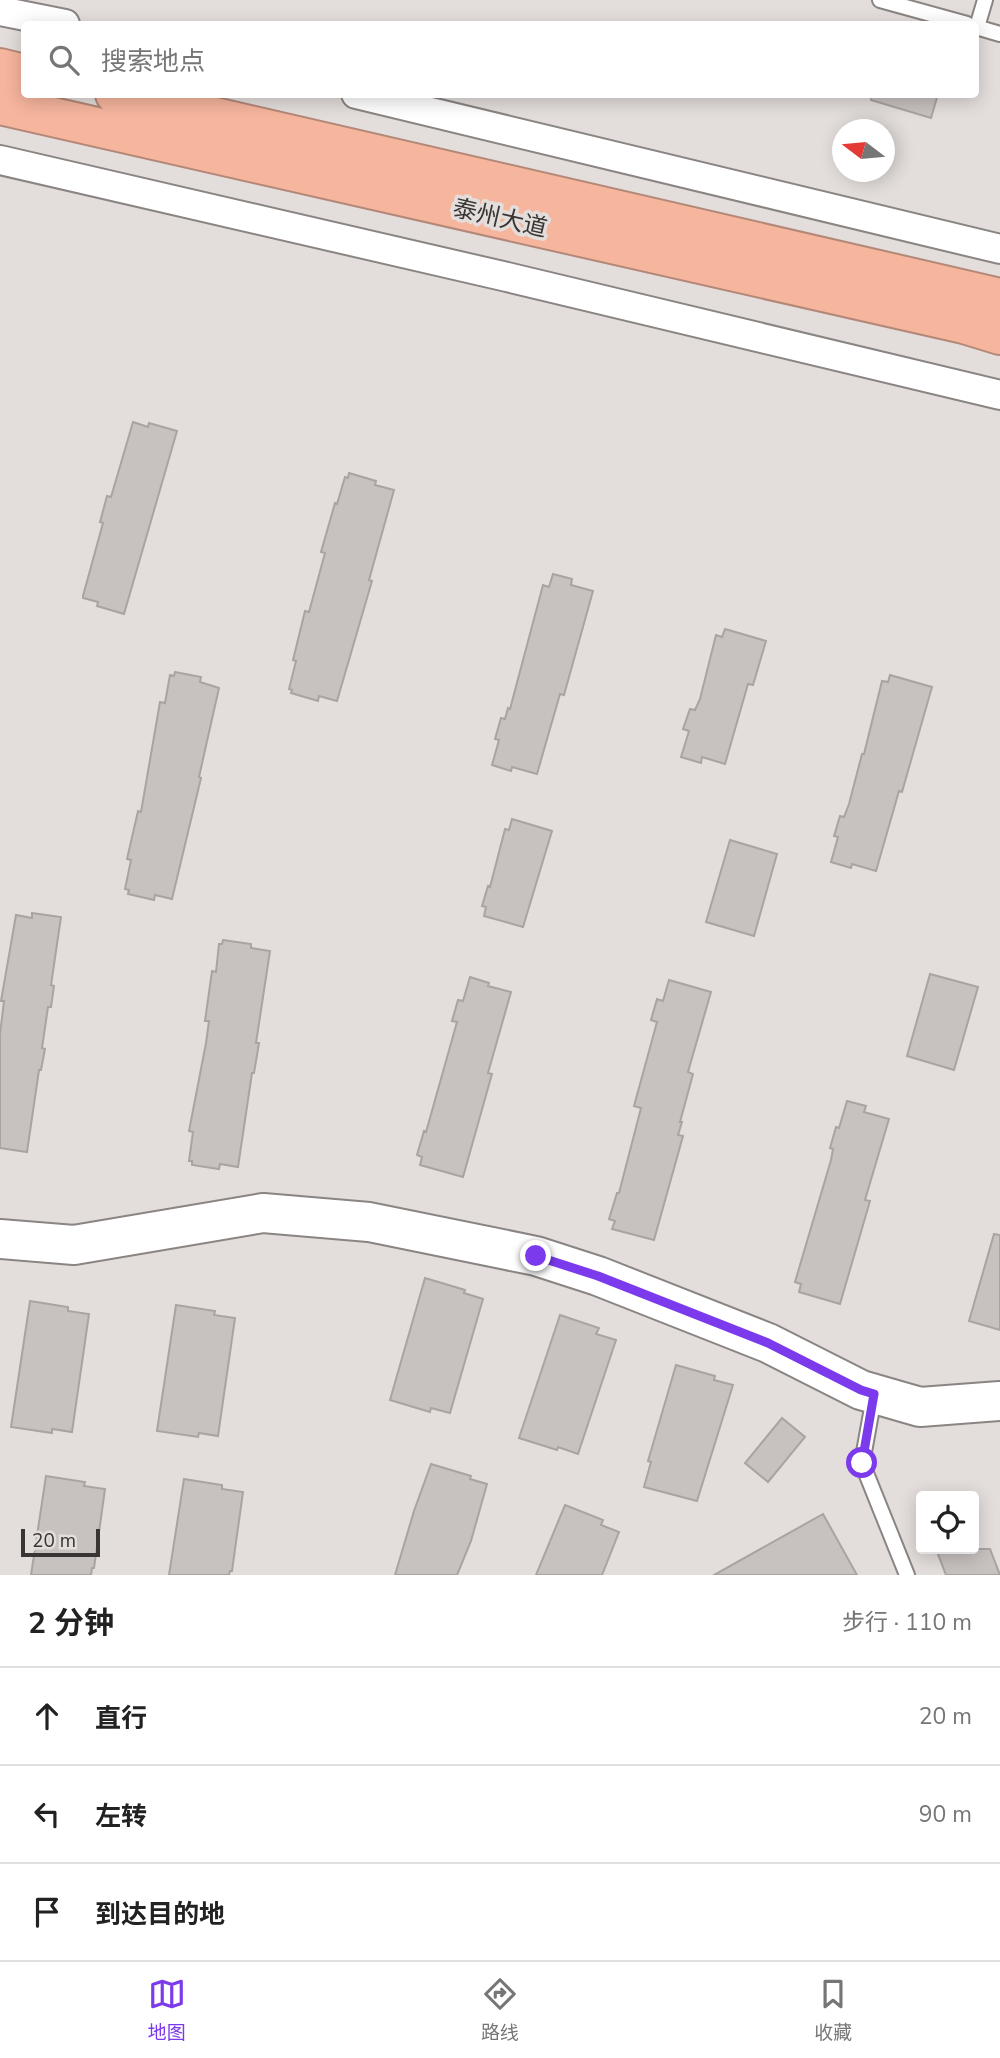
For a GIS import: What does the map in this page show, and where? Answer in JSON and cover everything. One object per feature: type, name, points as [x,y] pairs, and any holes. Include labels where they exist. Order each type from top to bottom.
[{"type":"highway","points":[[0,68],[21,73]]},
{"type":"highway","name":"泰州大道","points":[[133,98],[940,282],[1000,298]]},
{"type":"highway","name":"泰州大道","points":[[0,105],[964,324],[1000,335]]},
{"type":"street","points":[[0,11],[50,21]]},
{"type":"street","points":[[373,98],[1000,249]]},
{"type":"street","points":[[0,160],[1000,395]]},
{"type":"street","points":[[0,1239],[74,1245],[263,1213],[369,1222],[536,1256],[598,1276],[768,1343],[874,1394],[920,1407],[1000,1401]]},
{"type":"lane","points":[[880,0],[955,21]]},
{"type":"lane","points":[[975,21],[985,0]]},
{"type":"lane","points":[[979,28],[1000,34]]},
{"type":"lane","points":[[874,1394],[862,1463],[907,1575]]},
{"type":"building","points":[[871,98],[937,98],[931,118]]},
{"type":"building","points":[[133,422],[148,427],[149,423],[177,431],[124,614],[97,606],[98,602],[83,596],[103,523],[100,522],[107,496],[111,497]]},
{"type":"building","points":[[349,473],[394,490],[369,580],[372,581],[337,701],[319,696],[318,701],[291,693],[292,690],[289,689],[305,611],[309,612],[325,553],[321,552],[335,503],[337,504],[345,477],[348,478]]},
{"type":"building","points":[[553,574],[572,579],[571,585],[593,591],[564,695],[560,694],[537,774],[512,767],[511,771],[492,765],[499,740],[495,739],[501,718],[505,719],[508,708],[510,709],[543,585],[549,587]]},
{"type":"building","points":[[725,629],[766,641],[753,685],[748,684],[725,764],[702,757],[701,763],[681,757],[689,731],[683,729],[690,709],[695,710],[700,699],[716,635],[722,637]]},
{"type":"building","points":[[175,672],[201,677],[200,682],[219,688],[172,899],[155,895],[154,900],[128,894],[129,890],[125,889],[131,860],[127,859],[138,811],[141,812],[160,702],[165,703],[170,675],[174,676]]},
{"type":"building","points":[[890,675],[932,687],[876,871],[852,864],[851,868],[831,862],[838,837],[834,836],[840,816],[844,817],[849,804],[882,681],[888,682]]},
{"type":"building","points":[[512,819],[552,831],[523,927],[484,916],[486,907],[482,906],[488,886],[490,887],[505,829],[509,830]]},
{"type":"building","points":[[730,840],[777,854],[754,936],[706,922]]},
{"type":"building","points":[[32,913],[61,917],[51,985],[54,986],[51,1007],[48,1007],[42,1048],[45,1049],[39,1070],[27,1152],[0,1148],[0,1034],[4,1001],[1,1001],[16,915],[32,918]]},
{"type":"building","points":[[223,940],[251,944],[251,948],[270,951],[256,1043],[259,1043],[238,1167],[220,1164],[219,1169],[192,1165],[192,1161],[189,1161],[193,1132],[189,1131],[206,1043],[209,1021],[205,1021],[212,971],[216,972],[219,944],[222,944]]},
{"type":"building","points":[[930,974],[978,987],[954,1070],[907,1056]]},
{"type":"building","points":[[470,977],[489,983],[488,986],[511,992],[488,1073],[492,1074],[463,1177],[420,1165],[422,1157],[417,1155],[457,1022],[452,1021],[458,1000],[463,1001]]},
{"type":"building","points":[[669,980],[711,992],[688,1072],[693,1074],[680,1122],[678,1135],[683,1136],[654,1240],[612,1229],[615,1221],[609,1219],[619,1193],[641,1108],[634,1106],[657,1022],[651,1020],[657,999],[663,1001]]},
{"type":"building","points":[[847,1101],[866,1106],[864,1112],[889,1119],[865,1200],[870,1201],[840,1304],[799,1292],[801,1284],[795,1282],[831,1160],[833,1149],[830,1148],[836,1127],[839,1128]]},
{"type":"building","points":[[994,1234],[1000,1235],[1000,1330],[969,1321]]},
{"type":"building","points":[[425,1278],[465,1290],[464,1293],[483,1299],[450,1413],[431,1408],[430,1412],[390,1400]]},
{"type":"building","points":[[30,1301],[68,1307],[68,1311],[89,1314],[72,1432],[52,1429],[52,1433],[11,1427]]},
{"type":"building","points":[[176,1305],[215,1311],[214,1315],[235,1318],[218,1436],[199,1433],[198,1437],[157,1431]]},
{"type":"building","points":[[560,1315],[599,1328],[596,1334],[616,1340],[578,1454],[519,1438]]},
{"type":"building","points":[[676,1365],[715,1376],[714,1380],[733,1385],[697,1501],[644,1487],[651,1462],[648,1461]]},
{"type":"building","points":[[782,1418],[805,1437],[768,1482],[745,1463]]},
{"type":"building","points":[[431,1464],[471,1476],[470,1479],[487,1484],[471,1541],[457,1575],[395,1575],[414,1511]]},
{"type":"building","points":[[46,1476],[85,1482],[84,1486],[105,1489],[91,1575],[31,1575]]},
{"type":"building","points":[[184,1479],[222,1485],[222,1489],[243,1492],[232,1571],[229,1575],[169,1575]]},
{"type":"building","points":[[565,1505],[603,1520],[601,1525],[619,1532],[602,1575],[536,1575]]},
{"type":"building","points":[[823,1514],[857,1575],[714,1575]]},
{"type":"building","points":[[979,1549],[990,1549],[1000,1575],[946,1575],[938,1554],[979,1554]]},
{"type":"route","points":[[536,1256],[598,1276],[768,1343],[874,1394],[862,1463]]}]
